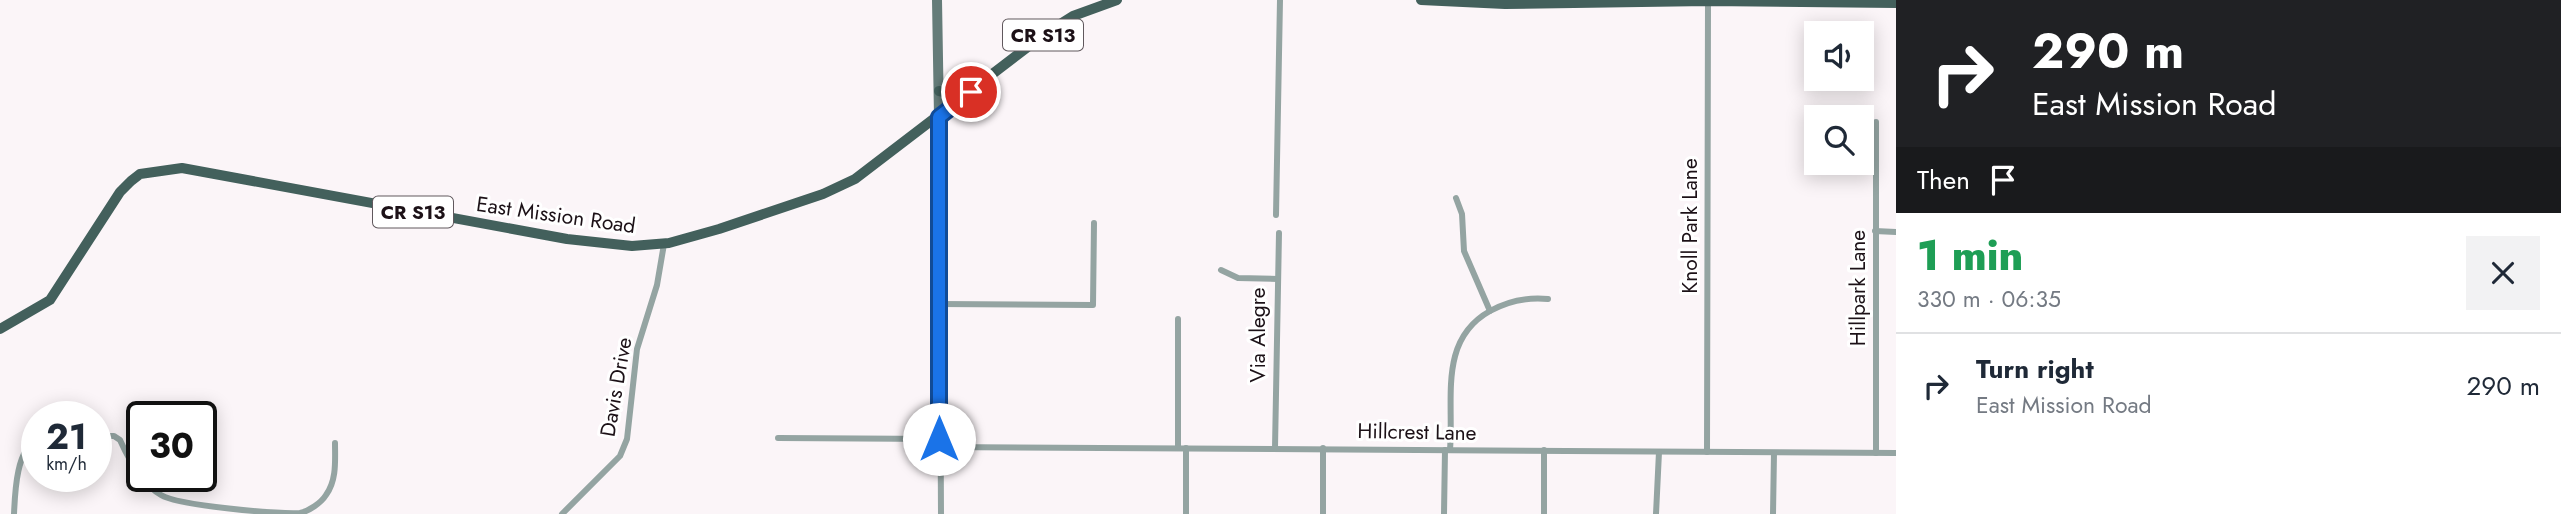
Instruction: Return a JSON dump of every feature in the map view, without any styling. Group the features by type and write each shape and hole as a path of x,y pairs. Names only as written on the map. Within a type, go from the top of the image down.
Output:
{"main road":[{"path":"937,0 939,117"},
{"name":"East Mission Road","path":"0,329 50,300 120,192 140,174 182,168 567,239 620,246 664,244 823,194 855,179 1046,33 1073,16 1117,0"},
{"path":"1421,0 1505,4 1708,1 1896,3"},
{"path":"939,91 954,94 971,92"}],"street":[{"path":"1276,215 1280,0"},
{"name":"Knoll Park Lane","path":"1707,452 1708,1"},
{"path":"939,117 938,447 941,514"},
{"name":"Hillpark Lane","path":"1876,122 1876,453"},
{"path":"1456,198 1462,214 1464,251 1490,311"},
{"path":"939,304 1093,305 1094,223"},
{"path":"1875,232 1896,232"},
{"path":"1278,279 1279,233"},
{"name":"Davis Drive","path":"562,514 620,456 627,439 637,349 657,285 664,244"},
{"name":"Via Alegre","path":"1221,270 1238,278 1278,279 1275,448"},
{"path":"1444,514 1453,358 1462,334 1502,304 1529,298 1548,299"},
{"path":"1178,319 1178,447"},
{"path":"112,436 120,440 146,485 162,496 184,504 277,513 302,512 326,497 335,471 335,443"},
{"path":"778,438 939,439"},
{"name":"Hillcrest Lane","path":"938,447 1896,453"},
{"path":"1186,448 1186,514"},
{"path":"1323,514 1324,448"},
{"path":"1544,450 1544,514"},
{"path":"1656,514 1659,452"},
{"path":"1773,514 1774,453"},
{"path":"14,514 21,464"}],"route":[{"path":"939,439 939,117 971,92"}]}
